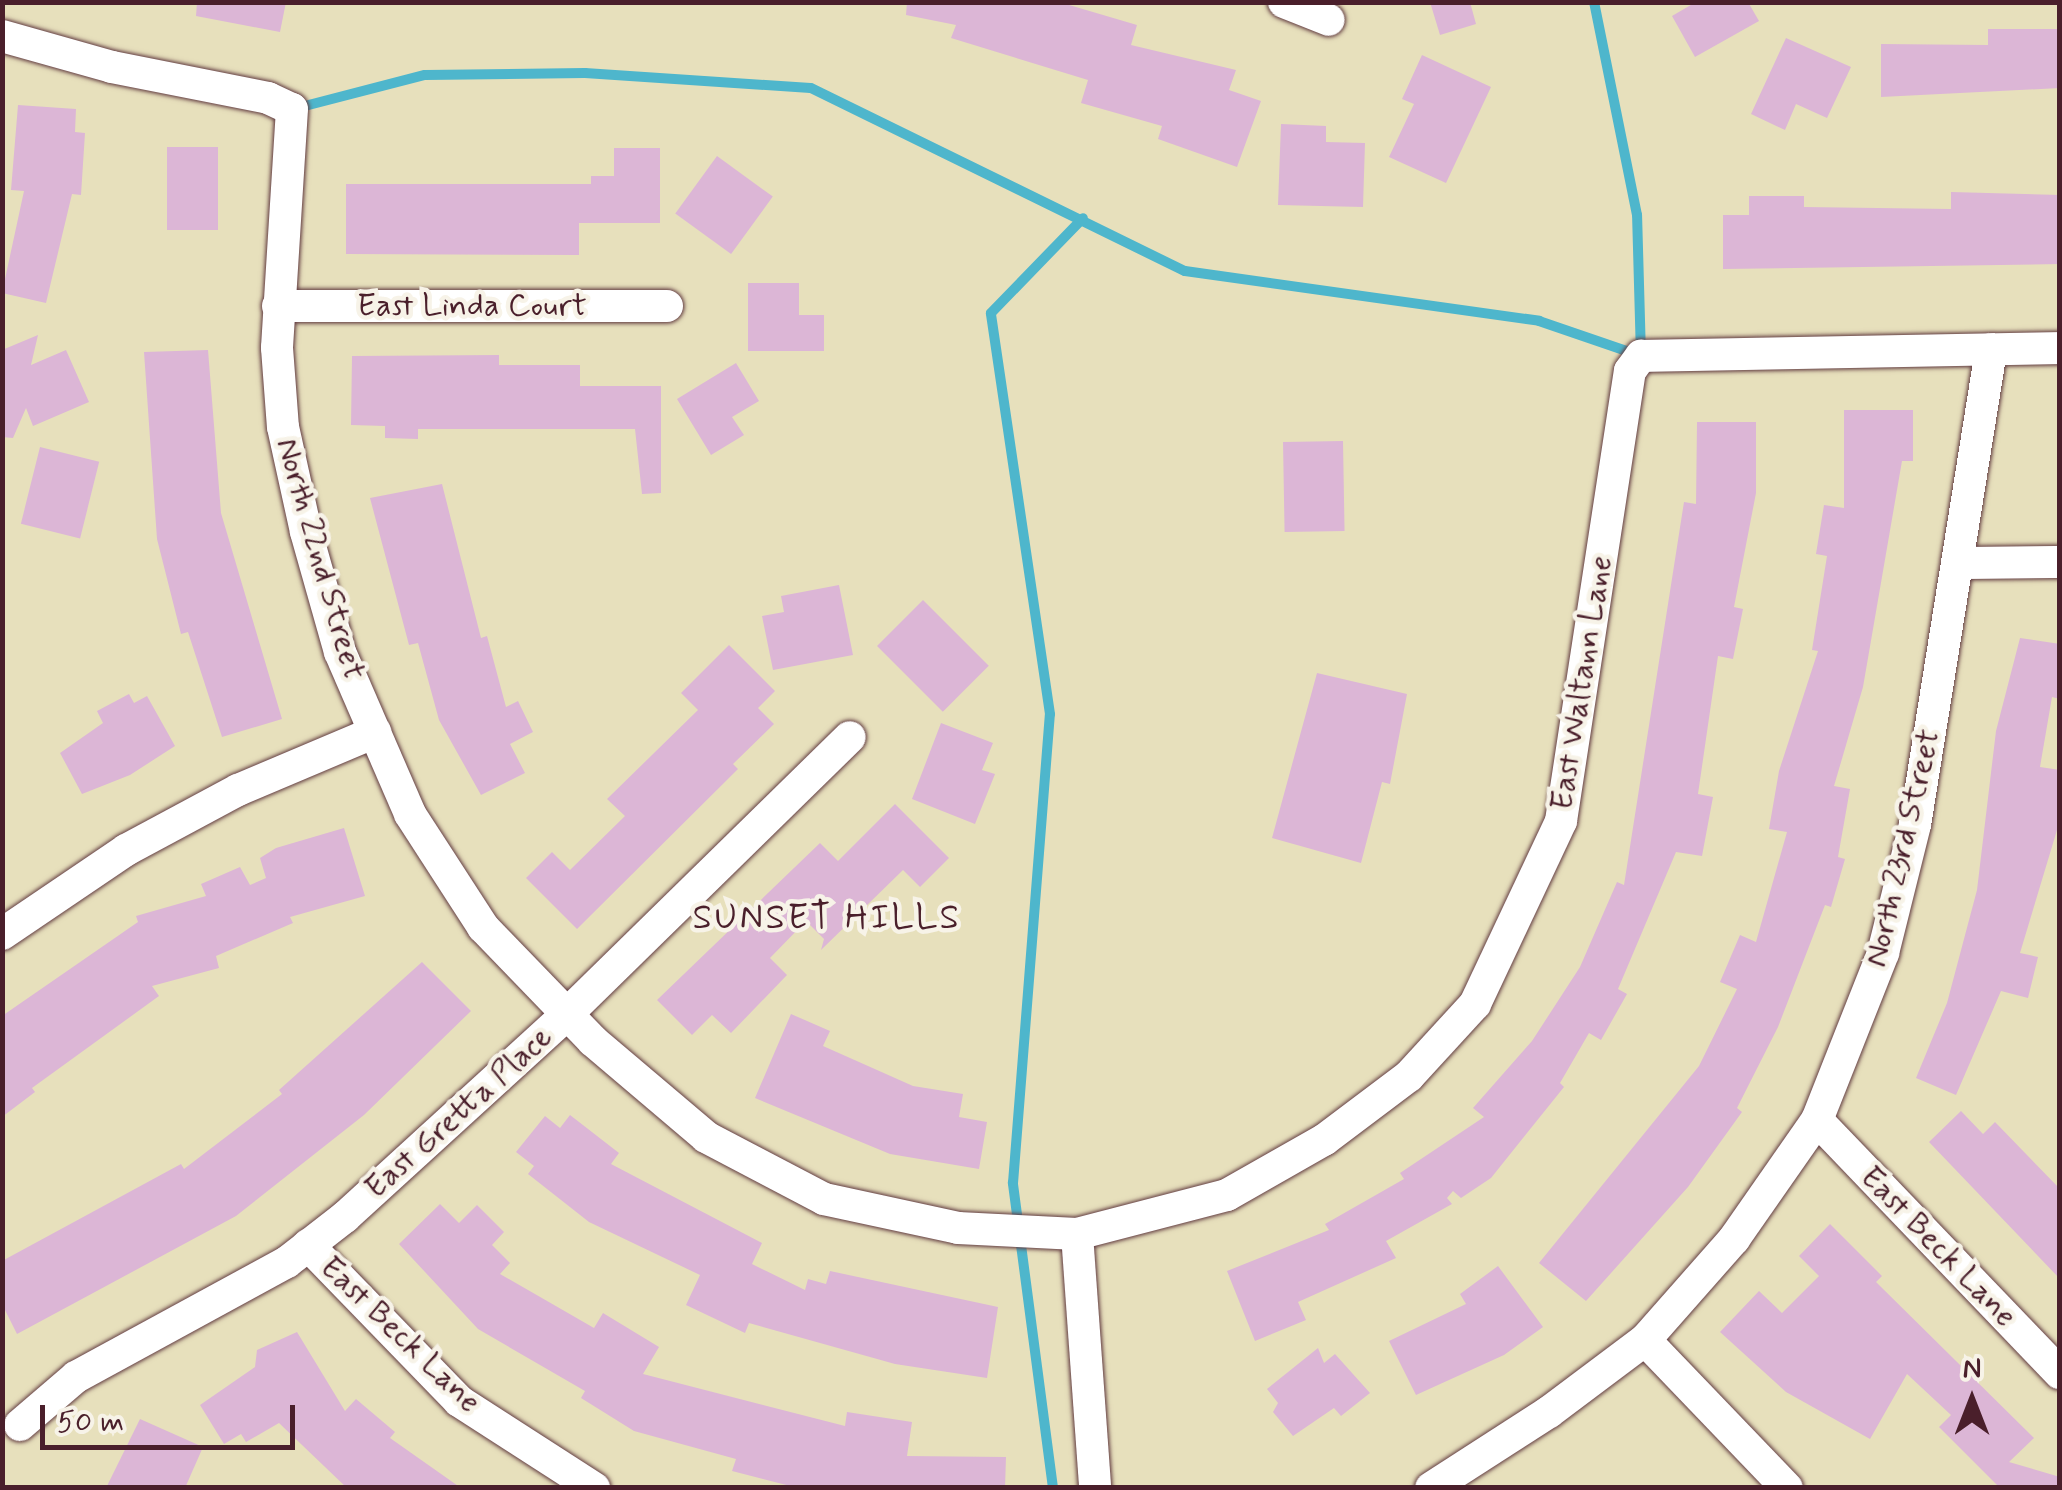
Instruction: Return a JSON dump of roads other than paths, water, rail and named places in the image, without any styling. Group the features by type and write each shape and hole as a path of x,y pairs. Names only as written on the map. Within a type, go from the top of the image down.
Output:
{"street":[{"path":"1284,2 1328,20"},
{"name":"North 22nd Street","path":"2,36 112,67 268,98 292,110 278,306 283,427 302,515 340,652 410,814 484,927 566,1015 706,1136 824,1199 958,1228 1077,1234"},
{"name":"East Linda Court","path":"278,306 667,306"},
{"name":"East Waltann Lane","path":"1077,1234 1227,1195 1324,1140 1409,1076 1475,1004 1561,822 1630,371 1641,356 2060,348"},
{"name":"North 23rd Street","path":"1431,1488 1549,1412 1644,1340 1734,1239 1817,1120 1883,953 1897,898 1960,563 1991,349"},
{"path":"1960,563 2060,562"},
{"path":"2,934 142,842 238,790 375,732"},
{"name":"East Gretta Place","path":"20,1425 76,1377 174,1329 308,1245 566,1015 850,738"},
{"name":"East Beck Lane","path":"1817,1120 2060,1373"},
{"path":"1077,1234 1094,1488"},
{"name":"East Beck Lane","path":"308,1245 460,1401 594,1488"},
{"path":"1644,1340 1787,1488"}],"waterway":[{"path":"297,108 425,75 585,73 811,88 1185,271 1539,321 1641,356 1637,215 1594,2"},
{"path":"1053,1488 1013,1183 1050,714 991,313 1083,218"}],"district":[{"name":"SUNSET HILLS","path":"827,918"}]}
